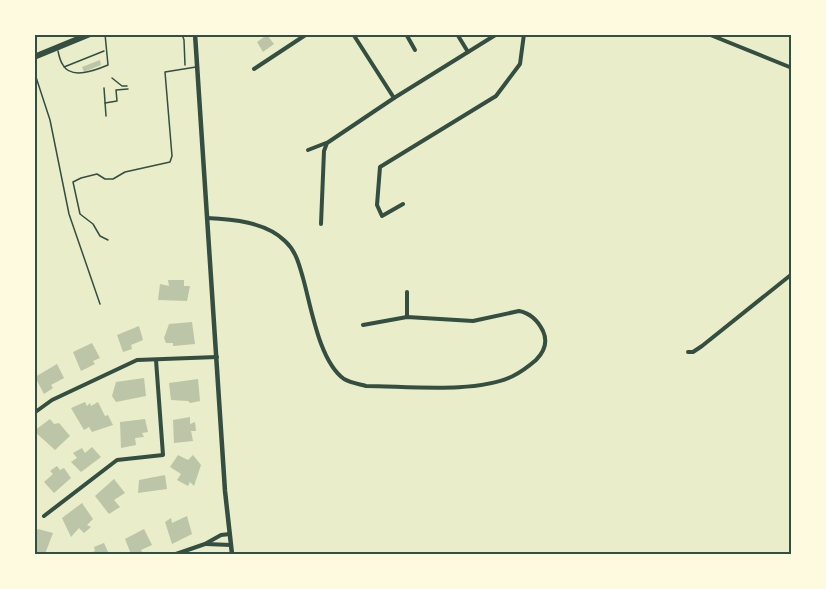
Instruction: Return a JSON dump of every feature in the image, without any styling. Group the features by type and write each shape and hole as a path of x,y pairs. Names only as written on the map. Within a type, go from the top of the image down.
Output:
{"main road":[{"path":"34,57 90,34"}],"street":[{"path":"195,34 232,555"},
{"path":"254,69 307,34"},
{"path":"353,34 394,98"},
{"path":"406,34 415,50"},
{"path":"457,34 468,52"},
{"path":"308,150 327,142 498,34"},
{"path":"403,204 382,216 378,205 380,167 496,96 520,64 524,34"},
{"path":"708,34 792,68"},
{"path":"321,225 324,151 327,142"},
{"path":"207,218 241,221 284,239 298,259 321,341 330,362 337,372 353,383 366,386 457,386 492,383 513,376 530,365 544,349 546,341 540,326 532,317 519,311 473,321 407,317 363,325"},
{"path":"688,352 693,352 702,346 792,274"},
{"path":"406,292 407,317"},
{"path":"34,413 52,400 137,360 217,357"},
{"path":"44,516 117,460 163,455 156,360"},
{"path":"176,555 206,544 212,539 230,534"},
{"path":"206,544 231,545"}],"lane":[{"path":"57,49 63,67 67,70 84,73 93,71 108,65 105,34"},
{"path":"63,67 106,51"},
{"path":"108,240 100,236 93,224 80,214 73,182 97,174 105,179 113,179 125,172 170,162 172,156 165,72 197,67"},
{"path":"34,71 50,120 69,214 100,304"}],"path":[{"path":"182,34 186,69"},
{"path":"105,103 117,100 116,90 127,87 112,78"},
{"path":"104,88 106,116"}],"building":[{"path":"267,35 274,44 263,52 257,42"},
{"path":"100,60 101,65 84,72 82,67"},
{"path":"168,280 184,280 184,286 190,286 187,301 158,300 160,284 169,286"},
{"path":"192,322 195,344 173,346 173,343 166,343 164,338 169,324"},
{"path":"139,326 143,340 131,345 132,349 123,352 117,335"},
{"path":"92,343 100,358 93,361 95,364 81,371 73,352"},
{"path":"57,364 64,378 51,385 53,388 44,394 35,377"},
{"path":"144,378 146,396 116,402 112,396 116,382"},
{"path":"198,379 200,401 190,403 171,400 169,383"},
{"path":"85,402 87,406 90,403 91,406 98,402 113,425 92,432 89,427 84,430 71,408"},
{"path":"190,417 190,424 195,422 196,431 191,431 193,441 174,443 173,420"},
{"path":"50,419 54,424 59,423 70,436 55,450 34,431"},
{"path":"145,419 148,432 142,433 144,437 135,438 136,445 121,448 120,422"},
{"path":"92,447 101,457 81,472 71,462 77,458 73,453 82,448 85,453"},
{"path":"178,455 188,460 193,455 201,465 194,486 190,482 188,486 177,480 181,474 170,467"},
{"path":"57,466 60,470 64,468 71,478 54,493 44,482 53,474 50,471"},
{"path":"165,475 167,489 138,493 139,480"},
{"path":"114,479 125,493 114,500 120,507 109,514 95,496"},
{"path":"82,503 93,519 87,525 91,527 84,533 79,528 71,537 62,518"},
{"path":"187,516 192,534 172,544 165,522 171,518 172,523"},
{"path":"38,529 53,533 45,554 34,553 34,534"},
{"path":"144,529 152,545 141,550 143,554 131,554 125,539"},
{"path":"104,543 109,554 87,554 95,551 94,547"}]}
